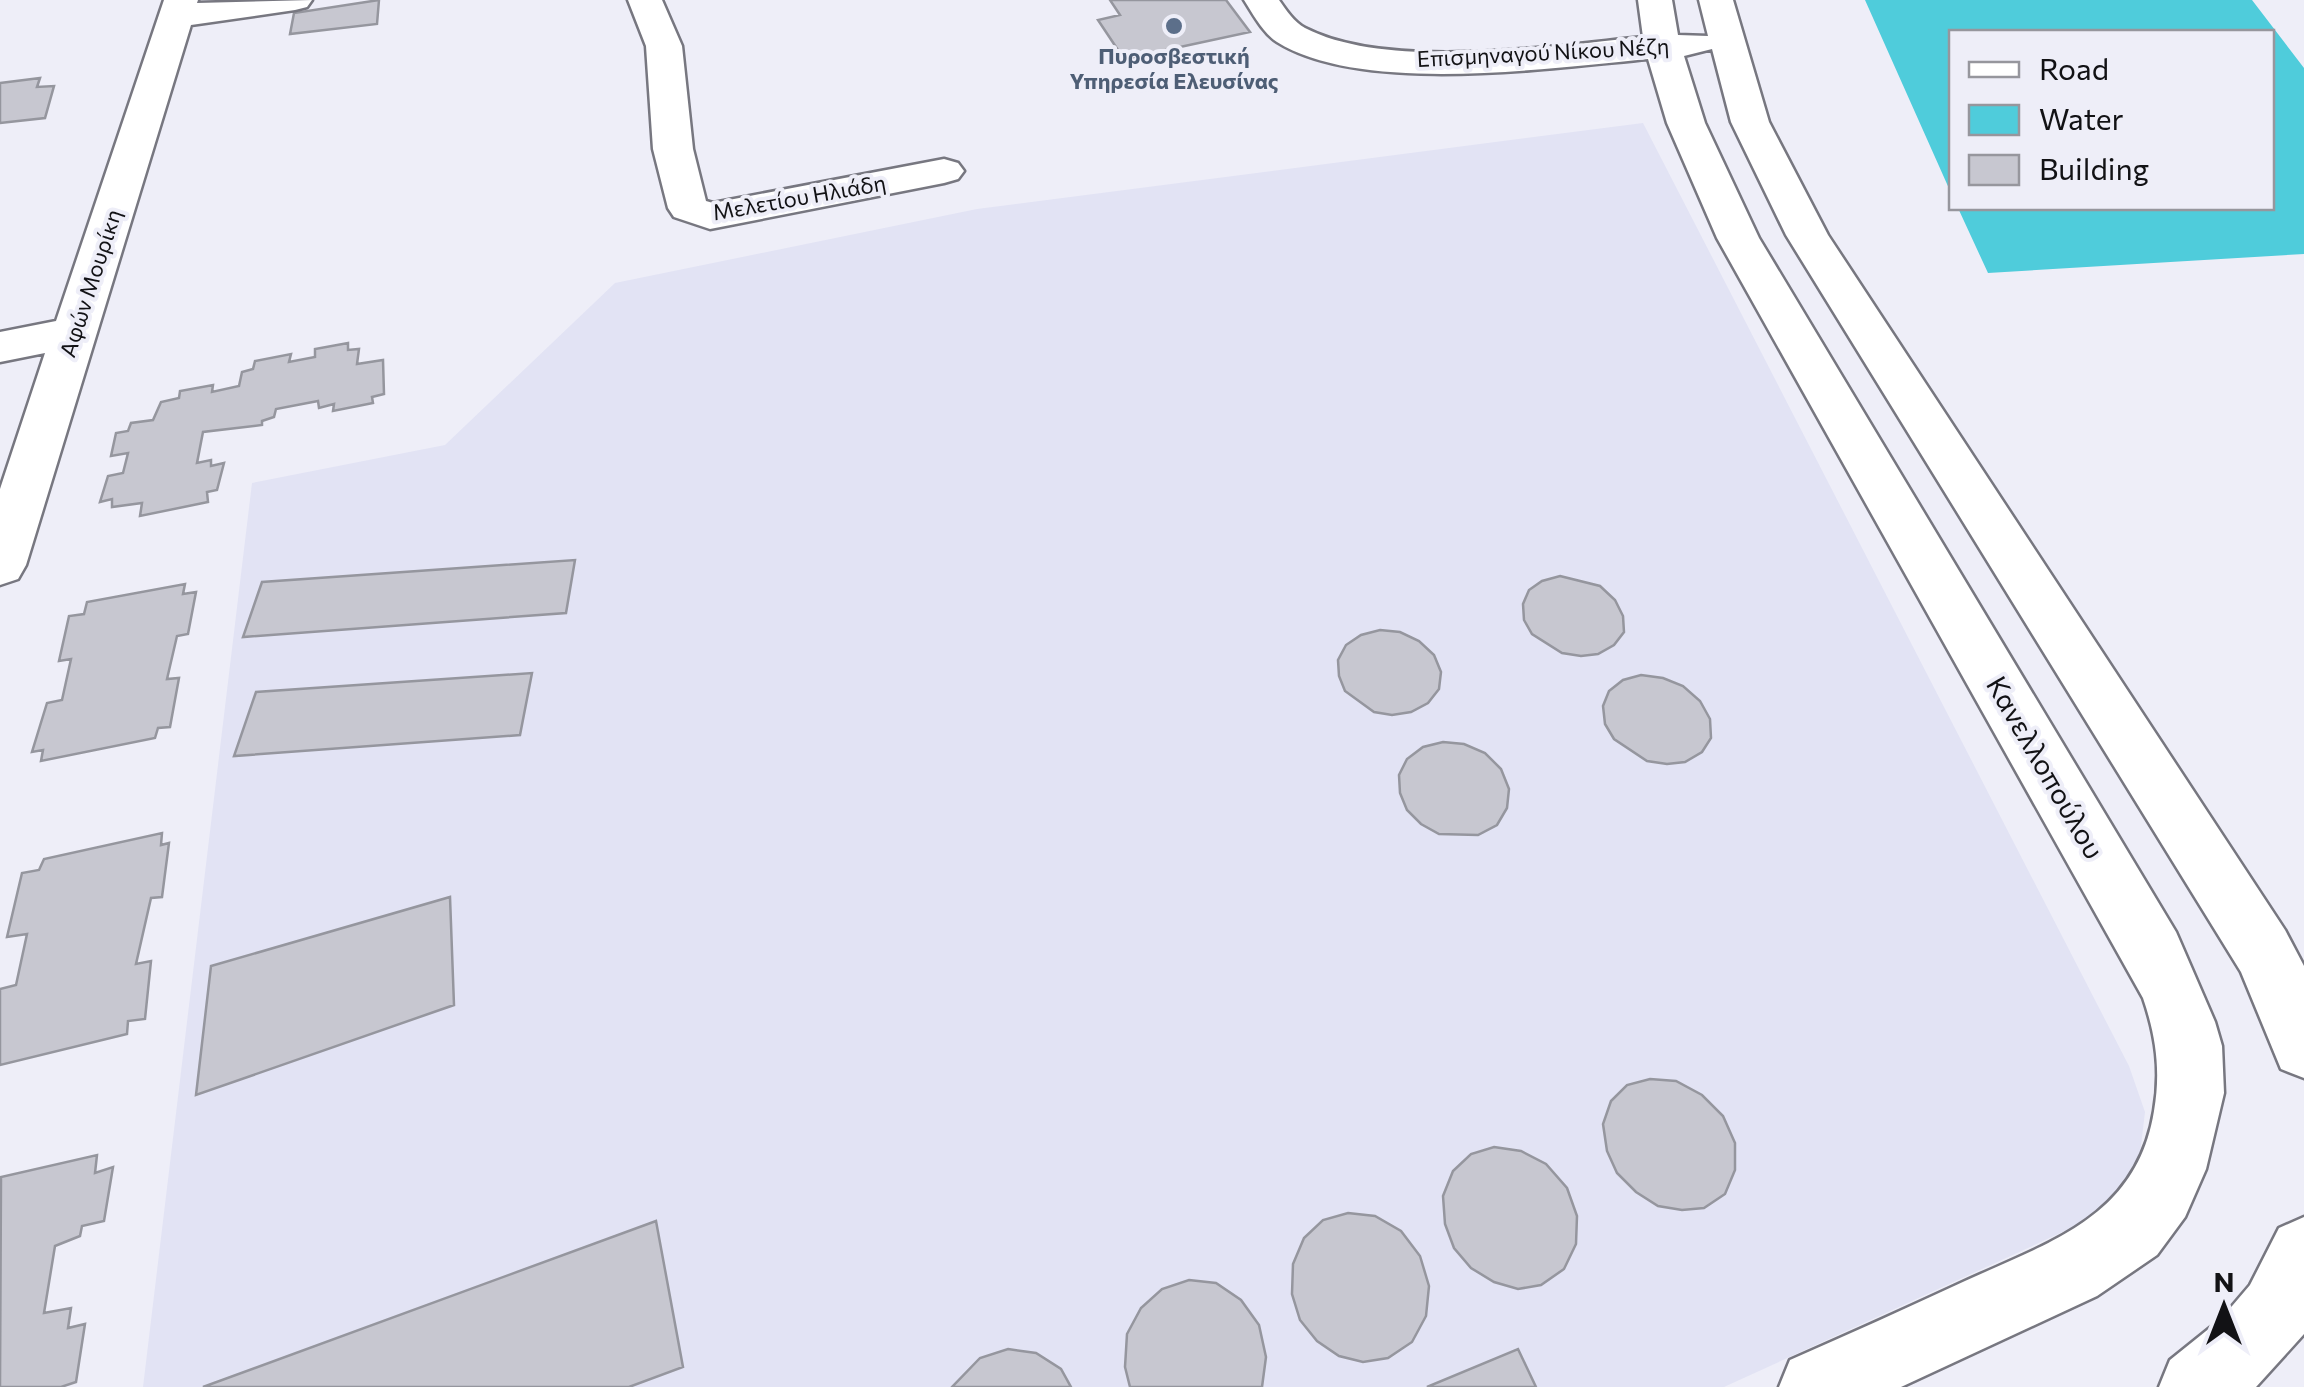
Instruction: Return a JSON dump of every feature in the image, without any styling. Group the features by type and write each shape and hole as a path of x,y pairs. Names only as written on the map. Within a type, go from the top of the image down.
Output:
{"street":[{"path":"178,9 295,0"},
{"name":"Μελετίου Ηλιάδη","path":"645,0 664,46 677,164 688,208 696,213 710,216 944,171"},
{"name":"Επισμηναγού Νίκου Νέζη","path":"1261,0 1288,34 1324,50 1430,62 1488,60 1658,23 1721,21"},
{"name":"Αφών Μουρίκη","path":"0,565 178,9"},
{"path":"1721,21 1750,122 1807,235 2263,951 2290,1004 2304,1046"},
{"name":"Κανελλοπούλου","path":"1658,23 1682,122 1738,238 2154,953 2174,996 2189,1047 2190,1090 2173,1169 2153,1207 2130,1232 2083,1264 1817,1387"},
{"path":"0,347 74,333"},
{"path":"2197,1387 2236,1358 2270,1321 2304,1252"}],"shaded area":[{"path":"1643,123 2129,1066 2145,1112 2140,1154 2126,1195 2089,1220 1724,1387 143,1387 252,483 445,445 615,283 977,209"}],"water":[{"path":"1865,0 2252,0 2304,68 2304,254 1988,273 1959,210 2274,210 2274,30 1949,30 1949,189"}],"building":[{"path":"379,0 377,24 290,34 294,13"},
{"name":"Πυροσβεστική Υπηρεσία Ελευσίνας","path":"1110,0 1226,0 1250,32 1124,59 1098,20 1120,15"},
{"path":"40,78 37,87 54,86 45,118 0,123 0,83"},
{"path":"348,343 348,350 359,349 357,364 383,360 384,394 372,397 373,403 333,411 334,404 319,408 318,401 276,409 274,417 262,421 262,425 203,432 197,463 224,463 217,490 207,492 208,502 140,516 142,503 112,507 112,499 100,502 108,476 123,473 128,453 111,456 116,433 128,431 131,423 153,420 161,402 179,398 180,391 213,385 212,392 239,386 242,372 253,369 255,361 291,354 289,362 315,357 315,349"},
{"path":"575,560 566,613 243,637 262,582"},
{"path":"1560,576 1600,586 1615,600 1623,616 1624,632 1614,645 1598,654 1581,656 1562,653 1532,634 1524,620 1523,604 1529,590"},
{"path":"185,584 183,594 196,592 188,634 177,636 167,679 179,678 170,727 158,728 155,738 41,761 43,750 32,752 47,703 62,700 71,659 59,661 69,616 84,614 87,602"},
{"path":"1380,630 1400,632 1419,641 1434,655 1441,672 1439,689 1428,703 1411,712 1374,712 1345,691 1339,676 1338,660 1346,645 1361,635"},
{"path":"532,673 520,735 234,756 256,692"},
{"path":"1641,675 1683,686 1700,701 1710,719 1711,738 1702,752 1685,762 1667,764 1647,761 1614,739 1605,724 1603,706 1609,691 1623,680"},
{"path":"1443,742 1464,744 1485,753 1501,769 1509,789 1507,808 1497,825 1478,835 1439,834 1407,810 1400,793 1399,775 1407,759 1423,747"},
{"path":"162,833 161,845 169,843 162,897 151,898 136,964 151,961 145,1019 128,1021 127,1034 0,1065 0,989 16,985 27,934 7,937 22,873 39,870 44,859"},
{"path":"450,897 454,1005 196,1095 211,966"},
{"path":"1650,1079 1676,1081 1702,1095 1723,1116 1735,1143 1735,1170 1725,1194 1704,1208 1658,1206 1617,1173 1607,1151 1603,1124 1611,1101 1627,1085"},
{"path":"1494,1147 1521,1151 1546,1164 1567,1188 1577,1216 1576,1244 1564,1269 1541,1285 1518,1289 1494,1282 1471,1268 1454,1248 1445,1224 1443,1196 1453,1171 1471,1154"},
{"path":"97,1155 95,1173 113,1167 104,1221 82,1226 80,1236 55,1246 44,1313 71,1308 68,1328 85,1324 76,1382 61,1387 0,1387 1,1177"},
{"path":"1348,1213 1375,1216 1401,1231 1420,1256 1429,1286 1426,1316 1412,1342 1388,1358 1363,1362 1339,1356 1317,1341 1300,1320 1292,1294 1293,1264 1304,1238 1323,1220"},
{"path":"656,1221 683,1367 629,1387 203,1387"},
{"path":"1189,1280 1216,1283 1241,1300 1259,1325 1266,1357 1262,1387 1130,1387 1125,1367 1127,1334 1141,1308 1162,1289"},
{"path":"1008,1349 1036,1353 1061,1369 1071,1387 952,1387 980,1358"},
{"path":"1518,1349 1536,1387 1427,1387"}],"place":[{"name":"Πυροσβεστική Υπηρεσία Ελευσίνας","path":"1174,26"}]}
